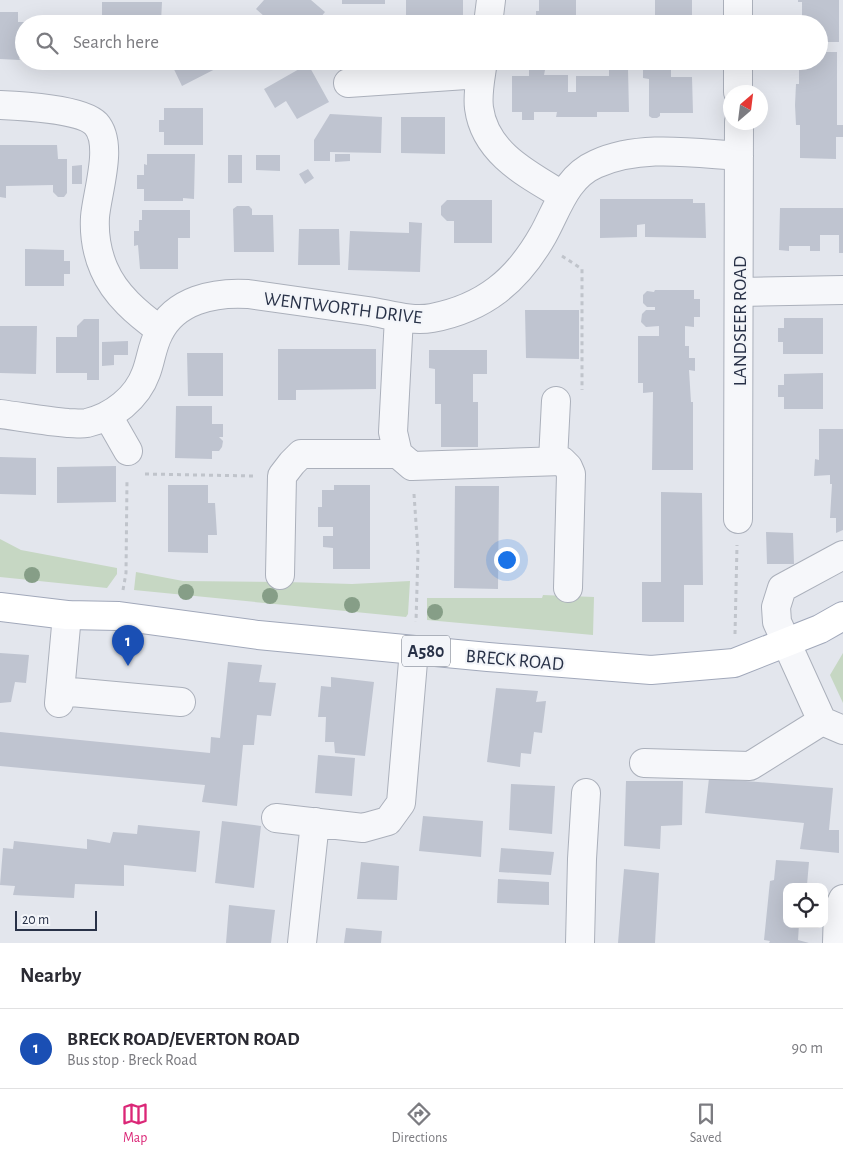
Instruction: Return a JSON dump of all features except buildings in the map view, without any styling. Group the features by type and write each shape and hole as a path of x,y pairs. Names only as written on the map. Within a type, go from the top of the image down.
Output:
{"main road":[{"name":"BRECK ROAD","path":"0,607 67,615 119,616 258,635 651,670 734,663 820,629 843,616"}],"street":[{"path":"489,15 491,0"},
{"path":"738,0 738,15"},
{"path":"348,83 457,70"},
{"path":"482,70 479,106 482,122 490,140 506,158 526,174 562,195"},
{"path":"738,70 738,85"},
{"path":"0,105 57,111 80,116 95,123 102,133 105,147 95,216 98,252 104,271 116,290 136,312 160,330"},
{"name":"LANDSEER ROAD","path":"738,519 739,130"},
{"name":"WENTWORTH DRIVE","path":"0,414 56,422 85,423 108,416 124,405 136,391 146,374 154,343 160,330 173,315 188,304 207,296 227,293 248,294 399,317 429,319 469,307 488,298 505,285 539,241 562,195 576,178 595,164 614,157 660,151 739,156"},
{"path":"740,292 843,290"},
{"path":"399,317 393,432 405,460"},
{"path":"552,460 556,401"},
{"path":"108,416 127,462"},
{"path":"280,575 282,476 301,454 405,460 552,460 562,461 568,467 571,474 568,588"},
{"path":"644,763 750,766 832,726 786,643 777,622 776,607 782,588 843,555"},
{"path":"67,615 59,698 181,702"},
{"path":"276,818 363,828 388,821 401,803 414,650"},
{"path":"580,943 586,793"},
{"path":"302,943 315,822"},
{"path":"837,943 838,910 843,898"}],"path":[{"path":"539,241 582,269 582,401 556,401"},
{"path":"405,460 418,552 414,650"},
{"path":"119,616 126,573 127,462 282,476"},
{"path":"734,663 738,519"}],"green space":[{"path":"0,539 21,550 117,568 117,574 107,588 0,577"},
{"path":"136,572 183,581 352,584 410,581 408,614 406,617 134,590"},
{"path":"543,595 594,597 593,635 427,620 427,598 542,598"},
{"path":"843,653 843,703 830,675"}],"place":[{"name":"BRECK ROAD/EVERTON ROAD","path":"128,666"}]}
